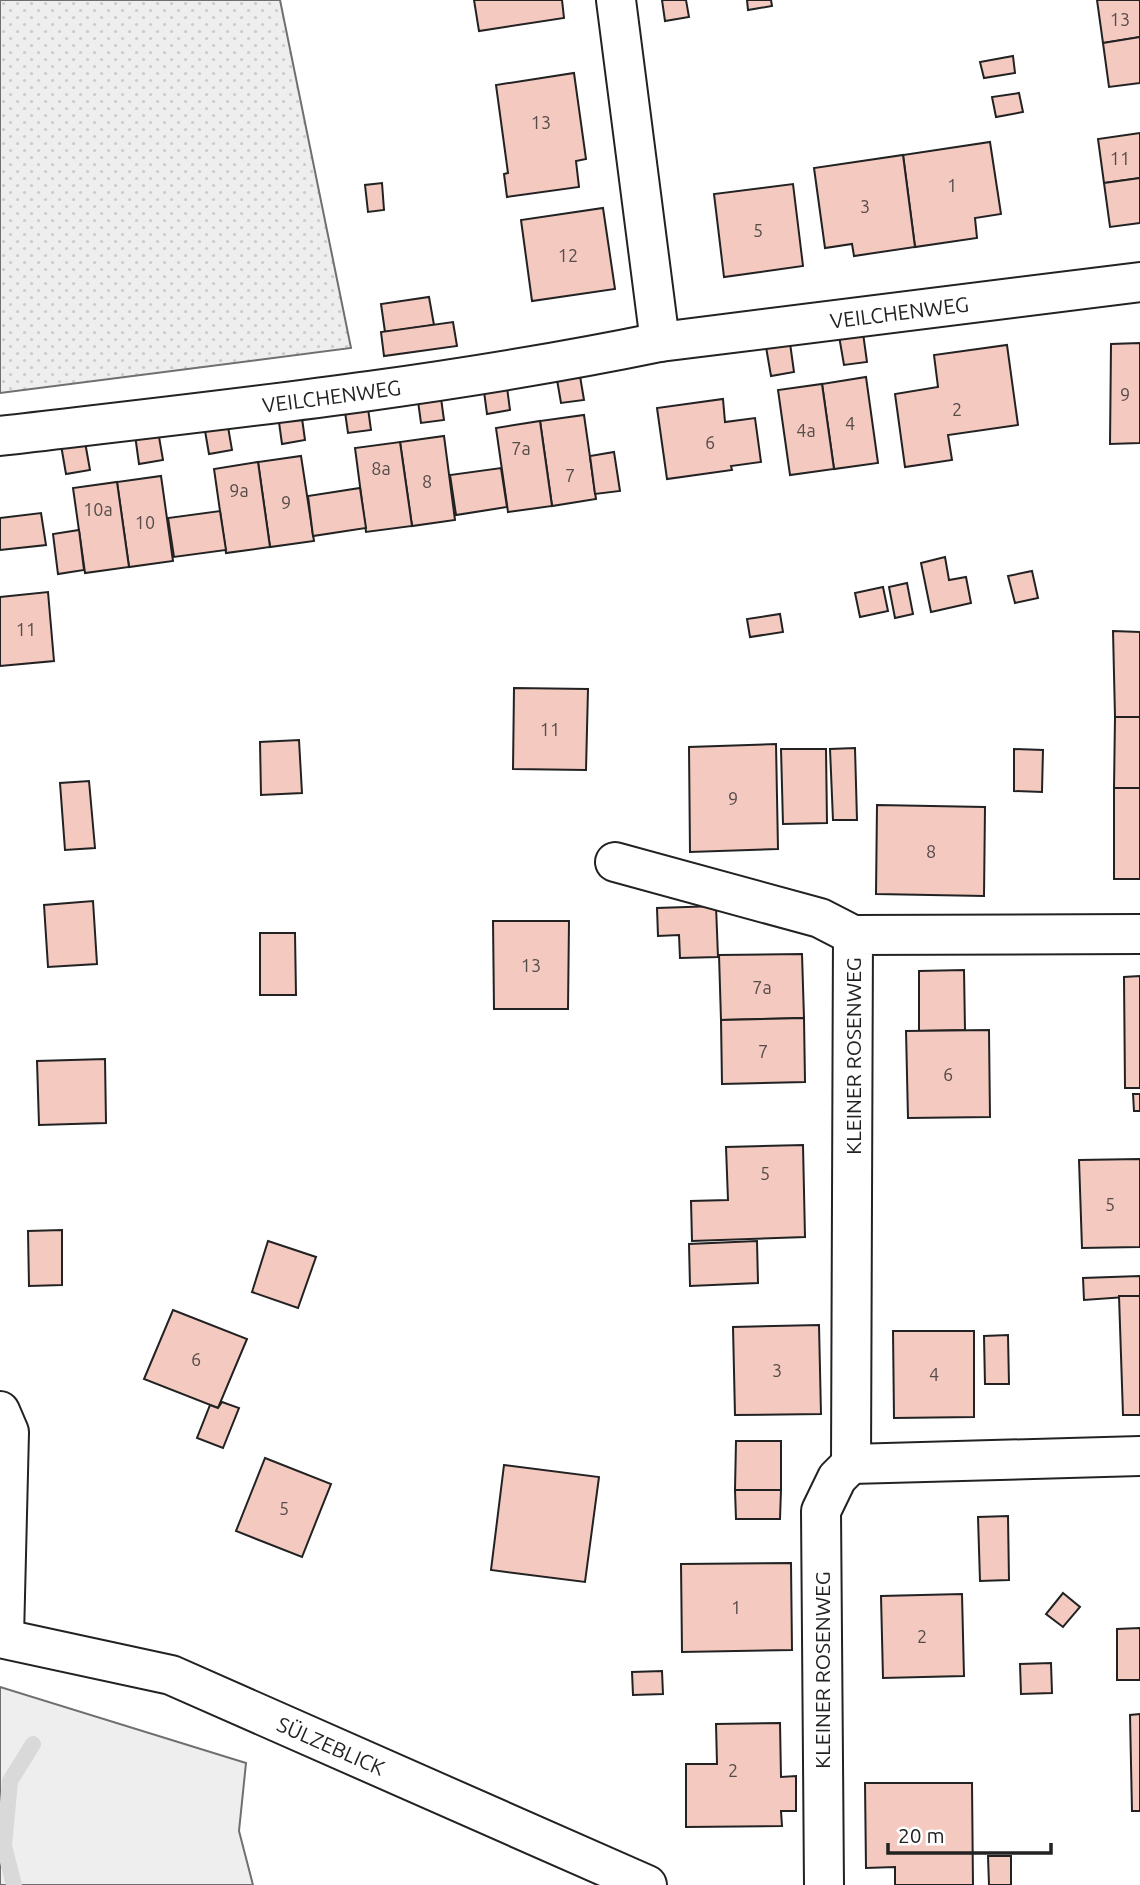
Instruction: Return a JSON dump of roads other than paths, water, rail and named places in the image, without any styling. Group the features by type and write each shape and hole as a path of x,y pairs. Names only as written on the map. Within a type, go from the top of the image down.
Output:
{"street":[{"path":"616,0 660,342"},
{"name":"VEILCHENWEG","path":"0,436 318,399 583,358 660,342 1140,282"},
{"path":"615,862 820,918 853,934"},
{"name":"KLEINER ROSENWEG","path":"824,1885 821,1511 836,1478 852,1464 853,934 1140,934"},
{"name":"SÜLZEBLICK","path":"0,1411 9,1432 2,1637 171,1675 647,1885"},
{"path":"852,1464 1140,1456"}],"waterway":[{"path":"14,1885 4,1846 10,1781 33,1744"}]}
